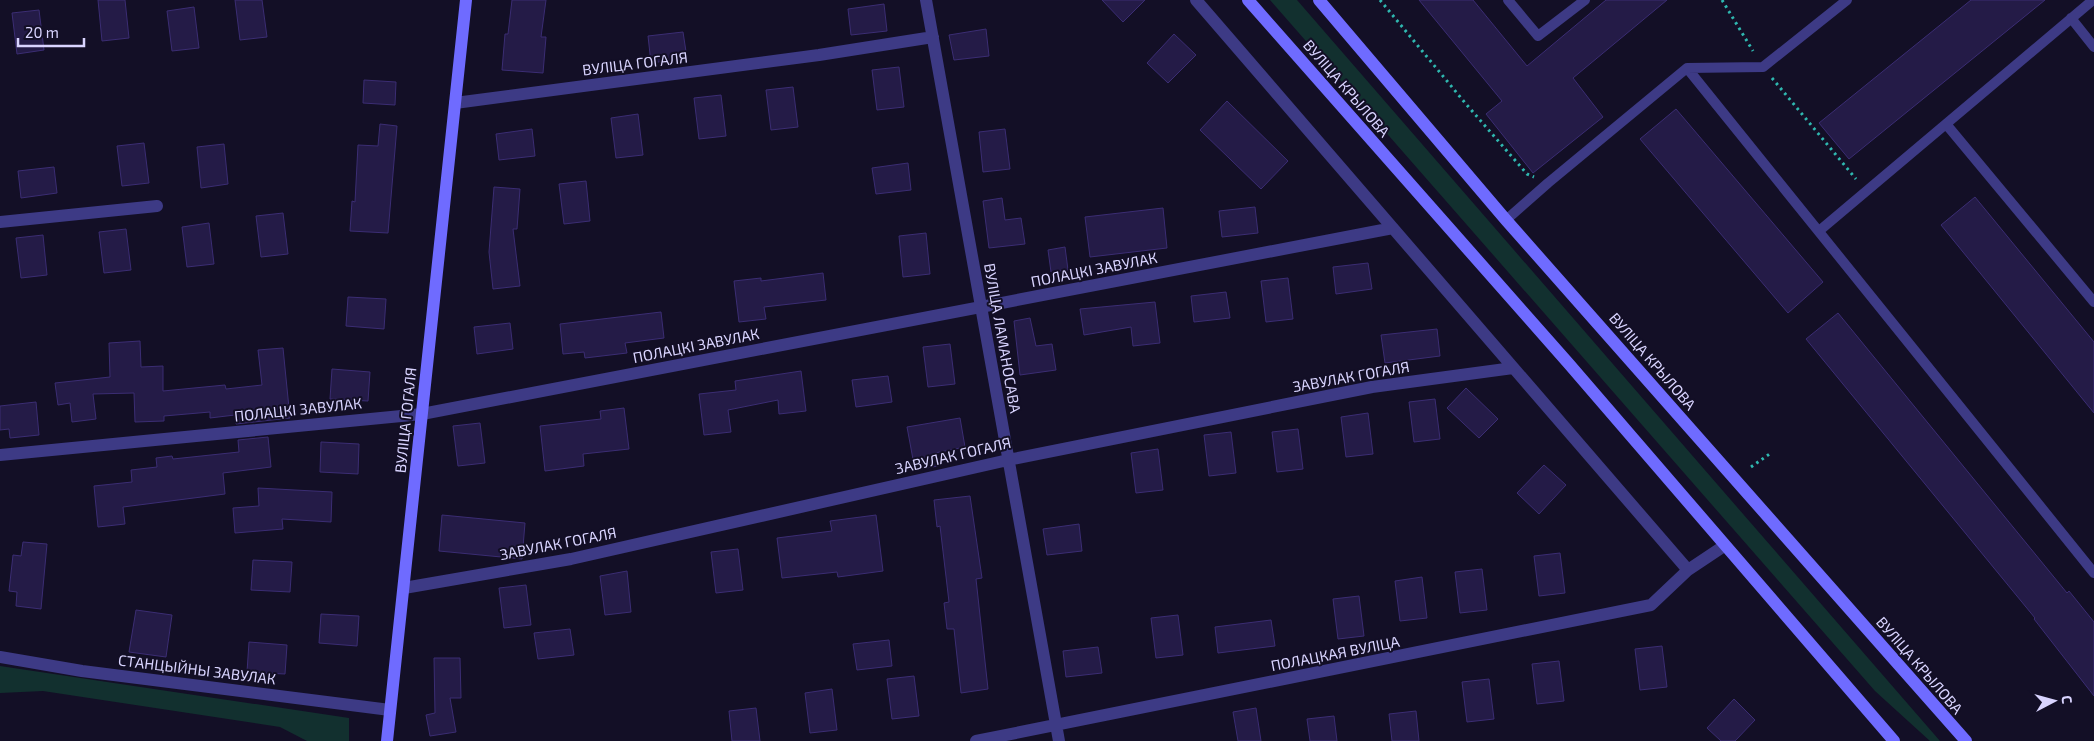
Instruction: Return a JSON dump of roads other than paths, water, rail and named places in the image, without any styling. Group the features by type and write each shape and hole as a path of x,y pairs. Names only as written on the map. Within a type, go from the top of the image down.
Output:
{"main road":[{"name":"ВУЛІЦА ГОГАЛЯ","path":"387,741 466,0"},
{"name":"ВУЛІЦА КРЫЛОВА","path":"1248,0 1568,364 1894,741"},
{"name":"ВУЛІЦА КРЫЛОВА","path":"1319,0 1506,220 1966,741"}],"street":[{"name":"ВУЛІЦА ЛАМАНОСАВА","path":"926,0 1059,741"},
{"path":"1196,0 1688,570"},
{"name":"ВУЛІЦА ГОГАЛЯ","path":"455,103 819,55 933,37"},
{"path":"0,222 157,206"},
{"name":"ПОЛАЦКІ ЗАВУЛАК","path":"0,455 422,414 1392,228"},
{"name":"ЗАВУЛАК ГОГАЛЯ","path":"404,588 571,558 1008,460 1372,387 1513,368"},
{"name":"ПОЛАЦКАЯ ВУЛІЦА","path":"976,741 1651,605 1688,570 1724,546"},
{"name":"СТАНЦЫЙНЫ ЗАВУЛАК","path":"0,657 82,671 390,710"}],"lane":[{"path":"1508,0 1538,36 1585,0"},
{"path":"1506,220 1687,68 1763,67 1847,0"},
{"path":"1819,231 2093,0"},
{"path":"2071,18 2094,47"},
{"path":"1687,68 2094,573"},
{"path":"1946,124 2094,302"}]}
